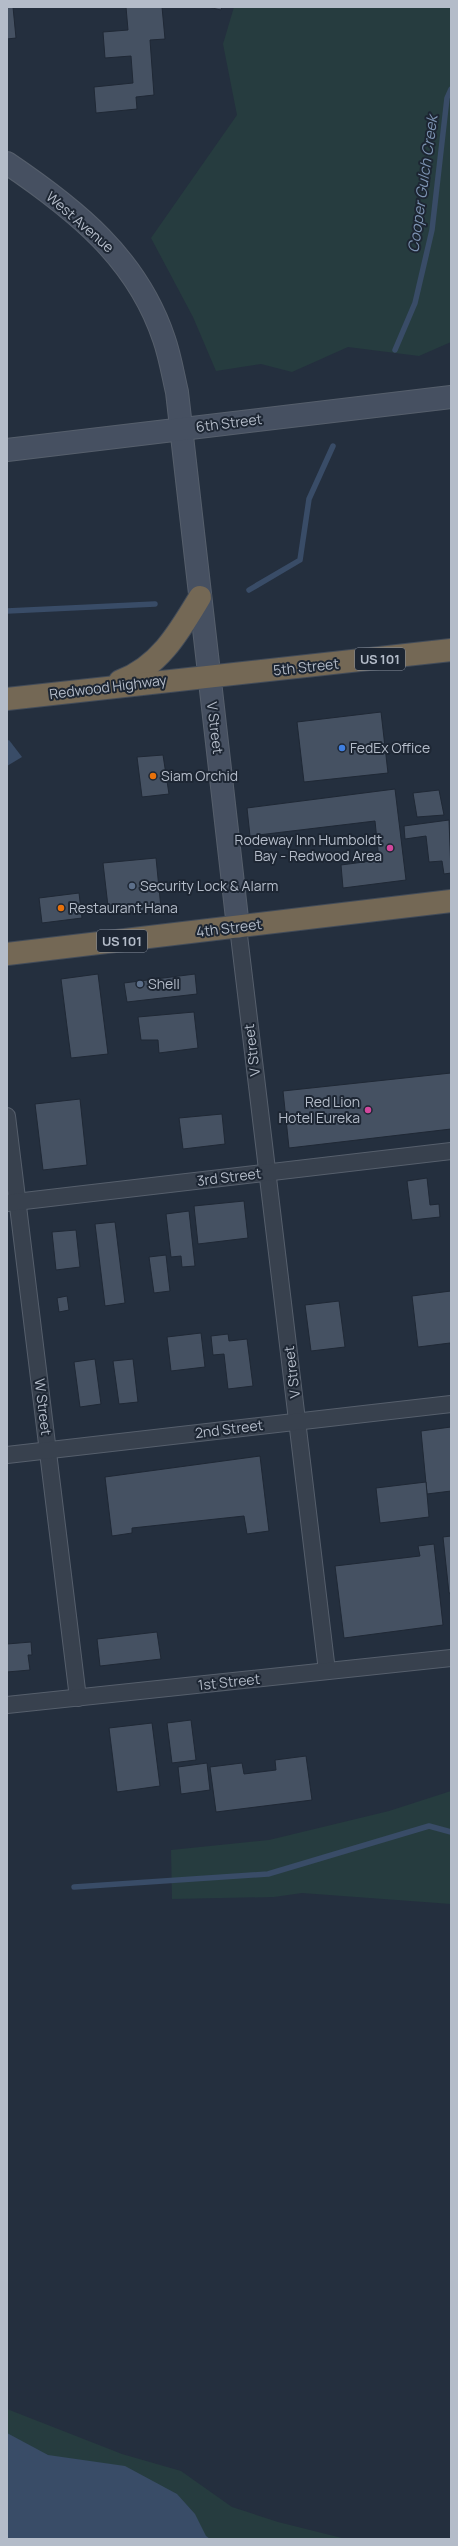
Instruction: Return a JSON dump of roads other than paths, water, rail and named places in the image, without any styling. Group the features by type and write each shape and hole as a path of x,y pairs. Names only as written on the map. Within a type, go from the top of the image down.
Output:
{"highway":[{"path":"98,688 130,677 158,657 180,629 200,597"},
{"name":"5th Street","path":"208,676 451,650"},
{"name":"Redwood Highway","path":"7,699 208,676"},
{"name":"4th Street","path":"7,954 451,901"}],"main road":[{"name":"West Avenue","path":"7,163 71,210 102,237 131,272 164,339 177,392 180,428"},
{"name":"6th Street","path":"7,450 180,428 451,397"},
{"name":"V Street","path":"180,428 238,927"}],"street":[{"name":"V Street","path":"238,927 266,1173 298,1421 327,1671"},
{"name":"W Street","path":"7,1116 13,1203 49,1450 78,1698"},
{"name":"3rd Street","path":"13,1203 451,1151"},
{"name":"2nd Street","path":"7,1455 451,1404"},
{"name":"1st Street","path":"7,1705 451,1658"}],"water":[{"path":"9,740 22,757 7,766 7,741"},
{"path":"7,2433 48,2455 125,2466 177,2494 195,2514 206,2536 210,2539 7,2539"}],"waterway":[{"name":"Cooper Gulch Creek","path":"395,350 415,303 432,230 447,98 451,89"},
{"name":"Cooper Gulch Creek","path":"249,590 300,560 309,499 333,446"},
{"name":"Cooper Gulch Creek","path":"7,611 155,604"},
{"path":"74,1887 268,1874 429,1826 451,1832"}],"place":[{"name":"FedEx Office","path":"342,748"},
{"name":"Siam Orchid","path":"153,776"},
{"name":"Rodeway Inn Humboldt Bay - Redwood Area","path":"390,848"},
{"name":"Security Lock & Alarm","path":"132,886"},
{"name":"Restaurant Hana","path":"61,908"},
{"name":"Shell","path":"140,984"},
{"name":"Red Lion Hotel Eureka","path":"368,1110"}]}
